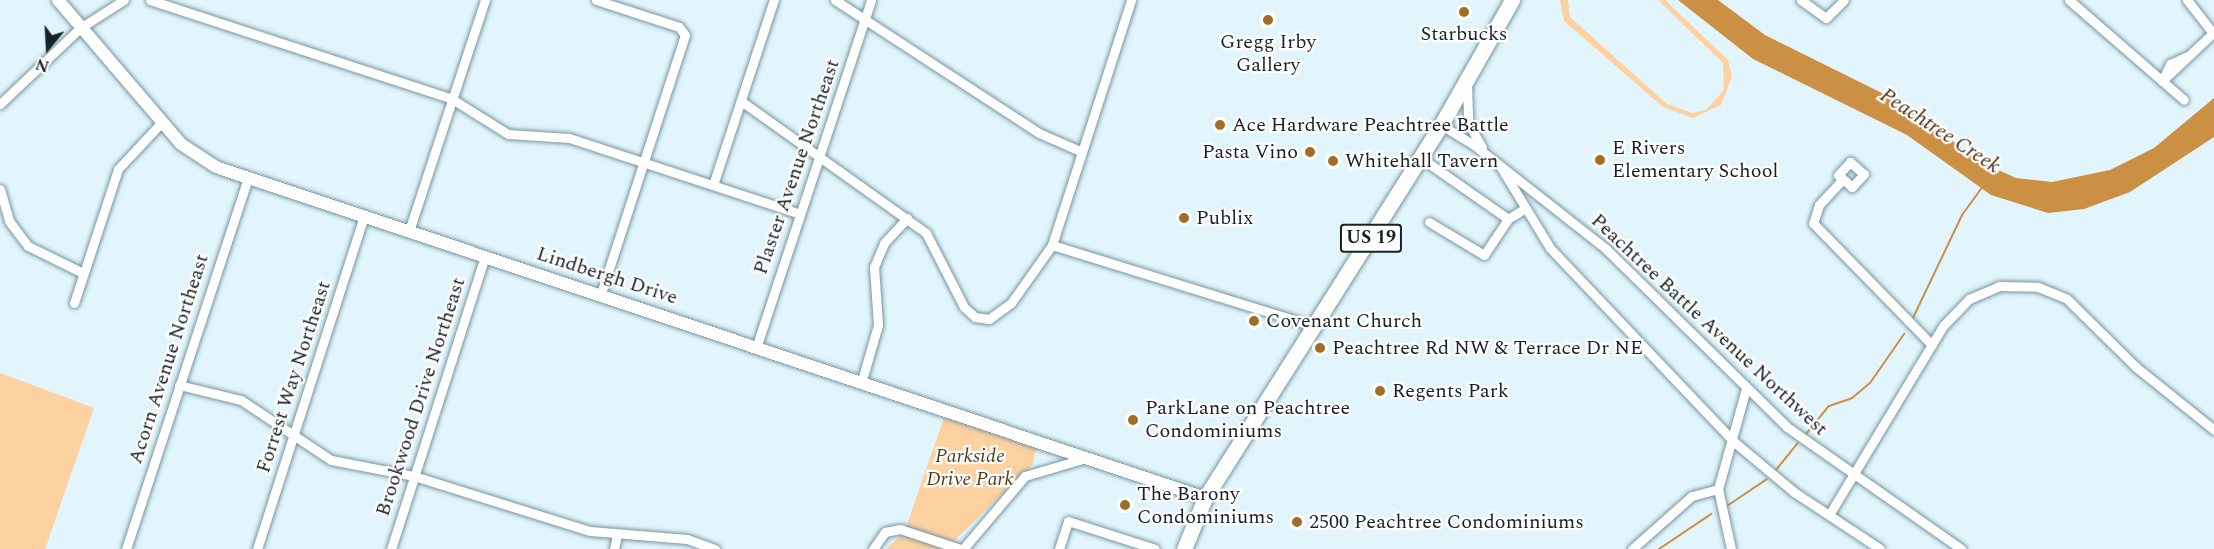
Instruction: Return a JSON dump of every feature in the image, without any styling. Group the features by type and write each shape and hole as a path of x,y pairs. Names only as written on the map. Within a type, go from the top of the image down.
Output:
{"highway":[{"name":"US 19","path":"1184,549 1205,498 1317,327 1442,125 1512,0"}],"main road":[{"name":"Lindbergh Drive","path":"58,0 162,122 196,156 247,180 757,345 1205,498"}],"street":[{"path":"0,104 80,28 124,0"},
{"path":"150,0 452,99 508,134 569,138 800,214"},
{"path":"409,231 485,0"},
{"path":"596,0 619,4 683,30 684,39 601,294"},
{"path":"713,185 774,0"},
{"path":"835,0 1039,133 1082,152"},
{"name":"Plaster Avenue Northeast","path":"757,345 871,0"},
{"path":"741,101 820,155 934,240 964,307 981,319 996,316 1011,303 1052,245 1131,0"},
{"path":"1801,0 1826,18 1844,0"},
{"path":"2069,0 2184,100"},
{"path":"2162,81 2169,64 2187,56 2214,33 2187,0"},
{"name":"Peachtree Battle Avenue Northwest","path":"1468,78 1468,123 1487,154"},
{"path":"74,303 118,169 162,122"},
{"name":"Peachtree Battle Avenue Northwest","path":"1442,125 1487,154 1619,260 1746,389 1853,476 1961,549"},
{"path":"1421,158 1508,219"},
{"name":"Peachtree Battle Avenue Northwest","path":"1497,162 1550,248 1733,441 1829,515 1880,549"},
{"path":"1843,179 1819,205 1813,223 1932,345"},
{"name":"Acorn Avenue Northeast","path":"126,549 247,180"},
{"path":"0,189 9,221 28,246 83,273"},
{"path":"1430,222 1484,255 1508,219 1524,209"},
{"name":"Forrest Way Northeast","path":"257,549 364,216"},
{"path":"862,380 878,325 874,267 884,243 907,218"},
{"path":"1052,245 1317,327"},
{"name":"Brookwood Drive Northeast","path":"390,549 485,256"},
{"path":"1829,515 1932,345 1956,312 1984,291 2014,284 2053,291 2214,430"},
{"path":"179,386 241,400 332,460 414,476 564,525 617,535 687,539 715,549"},
{"path":"1731,549 1718,489 1746,389"},
{"path":"873,549 885,531 900,529 962,549 1025,477 1089,457"},
{"path":"1632,549 1692,496 1718,489"},
{"path":"1059,549 1068,521 1155,549"},
{"path":"614,549 617,535"}],"green space":[{"path":"1560,0 1568,0 1570,17 1667,104 1692,113 1706,110 1724,90 1723,63 1658,0 1665,0 1728,60 1732,76 1721,105 1693,118 1663,107 1564,21"},
{"path":"0,373 94,408 45,549 0,549"},
{"name":"Parkside Drive Park","path":"945,415 1037,444 1033,464 946,549 886,549 904,533"}],"shaded area":[{"path":"1678,0 1718,0 1765,35 1896,100 1983,163 2016,178 2052,182 2110,170 2154,148 2214,98 2214,137 2130,192 2084,209 2048,213 1991,195 1907,135 1753,59"}],"waterway":[{"path":"1912,320 1962,215 1982,187"},
{"path":"1806,434 1829,406 1852,398 1870,383 1904,334"},
{"path":"1775,471 1798,443"},
{"path":"1727,506 1767,479"},
{"path":"1659,549 1711,514"}],"place":[{"name":"Starbucks","path":"1464,12"},
{"name":"Gregg Irby Gallery","path":"1268,20"},
{"name":"Ace Hardware Peachtree Battle","path":"1220,125"},
{"name":"Pasta Vino","path":"1310,152"},
{"name":"E Rivers Elementary School","path":"1600,160"},
{"name":"Whitehall Tavern","path":"1333,161"},
{"name":"Publix","path":"1184,218"},
{"name":"Covenant Church","path":"1254,321"},
{"name":"Peachtree Rd NW & Terrace Dr NE","path":"1320,348"},
{"name":"Regents Park","path":"1380,391"},
{"name":"ParkLane on Peachtree Condominiums","path":"1133,420"},
{"name":"The Barony Condominiums","path":"1125,505"},
{"name":"2500 Peachtree Condominiums","path":"1297,522"}],"water label":[{"name":"Peachtree Creek","path":"1940,131"}]}
